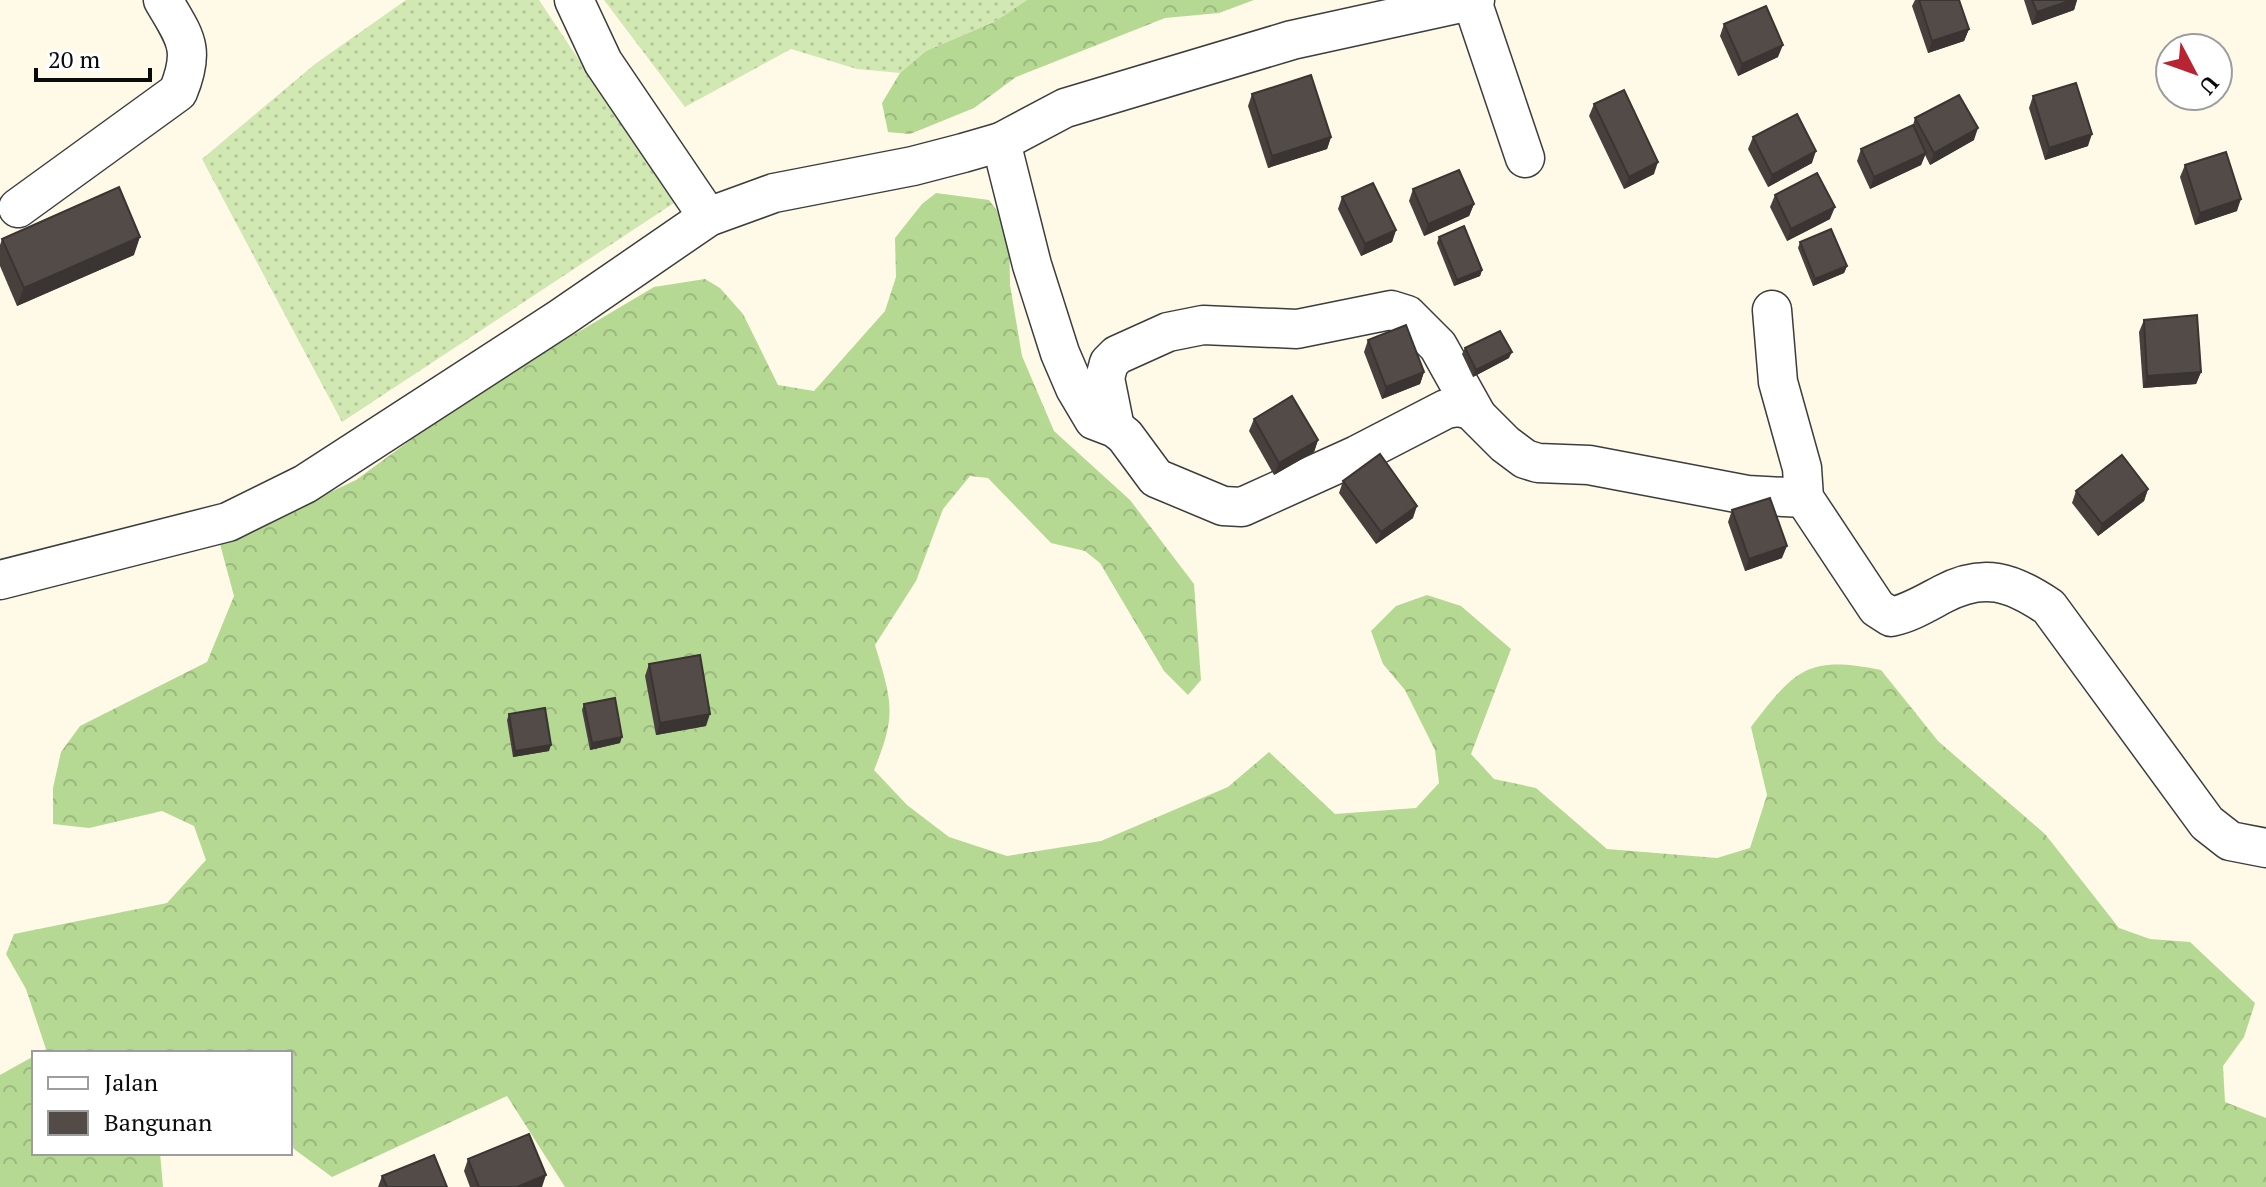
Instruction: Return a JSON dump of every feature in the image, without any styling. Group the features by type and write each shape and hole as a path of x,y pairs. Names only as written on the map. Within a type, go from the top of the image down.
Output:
{"street":[{"path":"18,208 178,92 186,72 187,41 163,0"},
{"path":"574,0 603,62 708,217"},
{"path":"0,580 228,522 305,484 561,318 708,217 774,193 913,166 1001,142 1065,108 1292,40 1473,0 1525,158"},
{"path":"1001,142 1032,265 1060,353 1075,388 1094,420 1115,428 1125,436 1156,478 1230,508 1242,507 1357,455 1446,409 1466,407 1505,444 1525,459 1538,463 1589,465 1747,495 1804,498"},
{"path":"1115,428 1105,378 1109,363 1117,355 1168,332 1203,325 1297,329 1391,310 1407,315 1438,346 1476,414"},
{"path":"1772,310 1778,382 1802,468 1804,498 1866,596 1877,608 1891,617 1902,615 1976,581 1999,582 2025,591 2049,607 2207,823 2230,841 2266,848"}],"green space":[{"path":"406,0 539,0 674,203 342,422 202,159 315,64"},
{"path":"604,0 1027,0 994,22 926,51 900,73 857,69 791,49 685,107"},
{"path":"1027,0 1254,0 1219,13 1165,18 1016,77 974,108 910,134 888,132 882,103 900,73 926,51 994,22"},
{"path":"936,193 989,200 1009,227 1010,285 1022,356 1054,431 1130,500 1194,584 1201,680 1188,695 1164,671 1100,563 1085,551 1051,543 988,478 970,476 943,509 916,581 875,645 890,708 886,735 874,770 907,805 949,837 1007,856 1101,841 1228,787 1269,752 1335,814 1416,808 1439,783 1435,750 1405,690 1383,664 1371,631 1396,606 1427,595 1461,606 1511,649 1471,754 1494,779 1536,788 1607,849 1717,858 1750,848 1767,795 1751,727 1779,692 1792,680 1819,666 1881,670 1938,741 2045,834 2119,928 2150,939 2190,942 2255,1003 2244,1037 2223,1066 2225,1102 2266,1118 2266,1187 565,1187 507,1096 332,1177 292,1145 292,1051 42,1051 46,1049 26,989 6,954 14,934 167,903 206,860 194,826 162,811 89,828 53,824 53,788 61,752 80,726 207,662 234,596 220,544 356,480 472,395 654,287 705,279 720,288 743,314 778,385 814,391 885,311 896,277 895,238 922,204"},
{"path":"32,1057 32,1155 160,1155 163,1187 0,1187 0,1075"}],"building":[{"path":"1919,0 1959,0 1969,29 1932,41"},
{"path":"2032,0 2072,0 2037,12"},
{"path":"1766,6 1783,45 1742,64 1724,24"},
{"path":"1311,75 1331,137 1272,156 1252,94"},
{"path":"2076,83 2092,134 2049,148 2033,96"},
{"path":"1624,90 1658,162 1629,177 1594,104"},
{"path":"1959,95 1978,128 1934,153 1915,118"},
{"path":"1797,114 1816,151 1772,175 1753,137"},
{"path":"1913,125 1926,153 1874,177 1861,149"},
{"path":"2226,152 2241,199 2200,213 2185,165"},
{"path":"1459,170 1474,204 1428,224 1413,189"},
{"path":"1817,173 1835,207 1791,229 1775,195"},
{"path":"1373,183 1396,230 1365,244 1342,197"},
{"path":"119,187 140,237 24,288 2,239"},
{"path":"1464,226 1482,270 1457,280 1439,237"},
{"path":"1831,229 1847,266 1815,279 1800,242"},
{"path":"2197,315 2201,372 2147,376 2144,320"},
{"path":"1406,325 1424,372 1386,387 1368,340"},
{"path":"1500,331 1512,352 1476,370 1465,348"},
{"path":"1292,396 1318,440 1279,463 1254,419"},
{"path":"1380,454 1417,506 1381,532 1343,481"},
{"path":"2122,455 2148,489 2102,524 2076,491"},
{"path":"1770,498 1787,546 1749,559 1732,510"},
{"path":"700,655 710,714 660,723 649,664"},
{"path":"615,698 622,737 592,743 584,704"},
{"path":"545,708 551,745 515,751 509,714"},
{"path":"529,1134 546,1175 517,1187 479,1187 468,1159"},
{"path":"434,1155 447,1187 387,1187 382,1176"}]}
